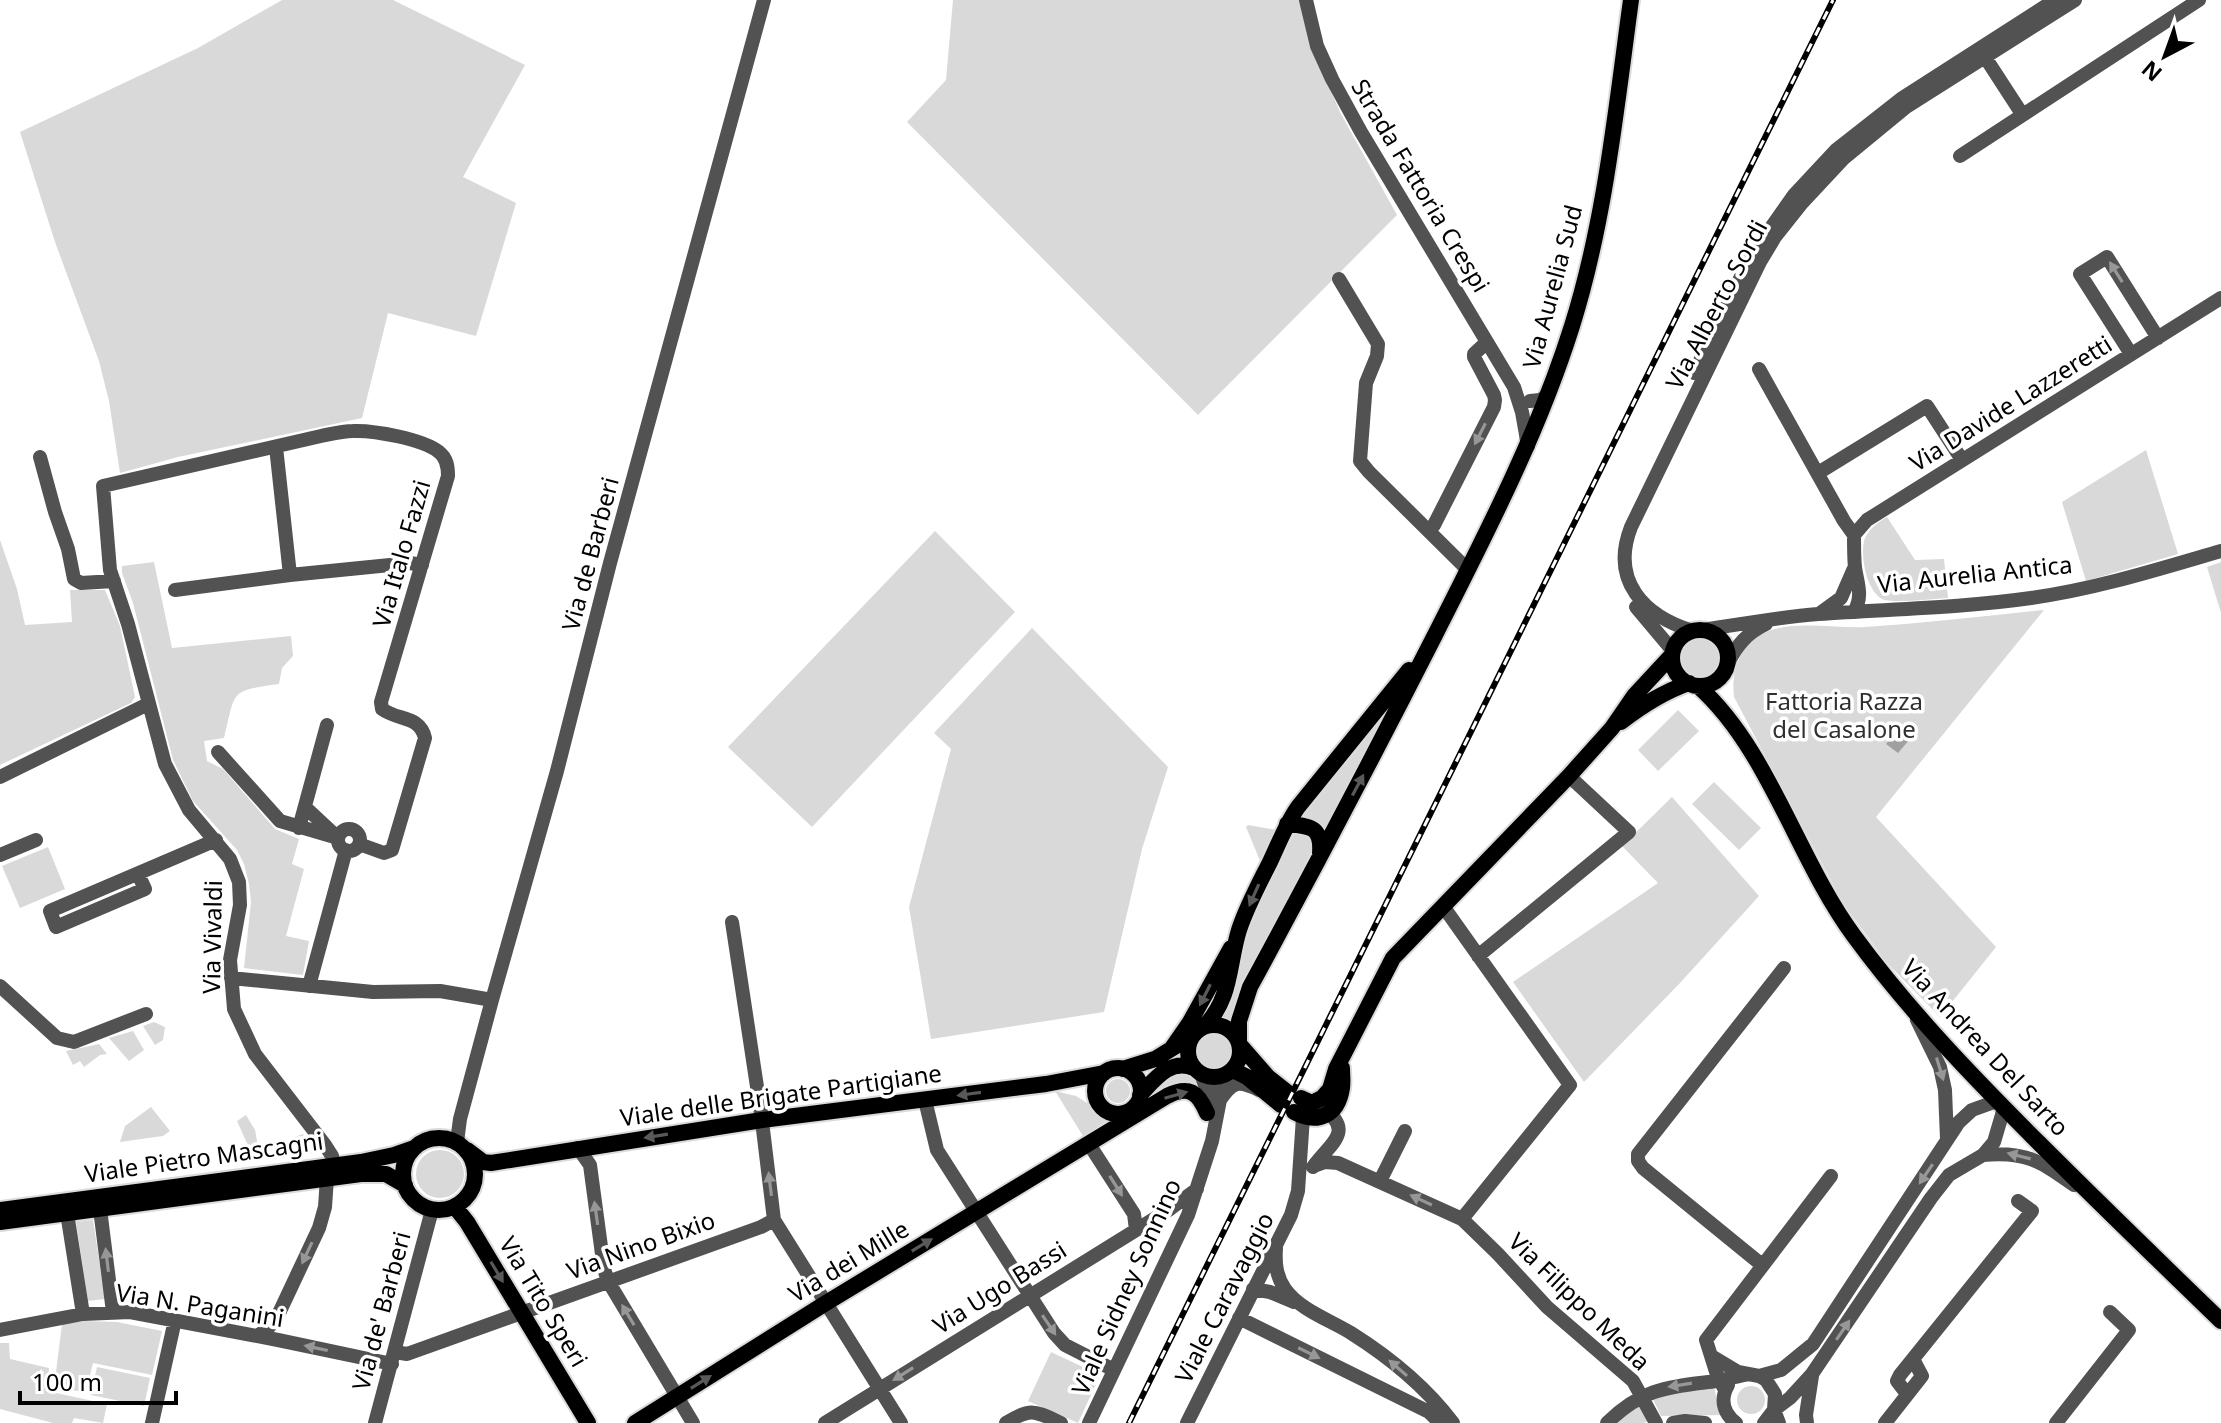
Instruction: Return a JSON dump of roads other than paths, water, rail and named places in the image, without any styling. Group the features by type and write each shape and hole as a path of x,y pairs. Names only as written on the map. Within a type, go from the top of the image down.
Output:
{"main road":[{"name":"Via Aurelia Sud","path":"1434,636 1528,446 1573,322 1605,182 1631,0"},
{"name":"Via Aurelia Antica","path":"1296,1104 1322,1098 1330,1089 1344,1052 1393,958 1569,776 1673,653 1680,638 1698,630"},
{"path":"1698,630 1715,634 1724,643 1728,654 1726,667"},
{"path":"1097,1100 1096,1085 1104,1073 1155,1059 1198,1032 1217,1012 1226,991 1236,940 1255,890 1287,824 1434,636"},
{"path":"1050,1083 1077,1089 1097,1100 1109,1112 1120,1114 1131,1110 1140,1095 1167,1069 1179,1065 1214,1078 1228,1073 1239,1061 1239,1021 1250,987 1393,720 1434,636"},
{"path":"1673,653 1676,672 1693,685"},
{"name":"Via Aurelia Antica","path":"1612,728 1668,691 1715,682 1726,667"},
{"name":"Via Andrea Del Sarto","path":"1726,667 1726,699 1737,730 1825,893 1852,933 1909,1006 2001,1105 2221,1321"},
{"name":"Via Andrea Del Sarto","path":"1693,685 1737,730"},
{"path":"1287,824 1314,829 1321,841 1320,853"},
{"path":"1172,1048 1236,940"},
{"path":"1197,1071 1188,1053 1198,1032 1221,1026 1232,1031 1260,1069 1296,1104 1316,1119 1329,1113"},
{"name":"Via Aurelia Antica","path":"1329,1113 1340,1095 1344,1052"},
{"path":"1123,1069 1139,1081 1140,1095"},
{"name":"Viale delle Brigate Partigiane","path":"462,1146 483,1162 491,1163 762,1120 1050,1083 1104,1073"},
{"path":"1228,1073 1247,1077 1265,1093 1296,1104"},
{"path":"1091,1143 1176,1091 1190,1091 1198,1095 1207,1113"},
{"name":"Via dei Mille","path":"635,1423 1091,1143 1120,1114"},
{"path":"448,1138 462,1146 475,1168 474,1187 469,1195 455,1207 439,1211 418,1204 408,1192 403,1177 405,1161 414,1148 429,1139 448,1138"},
{"name":"Viale Pietro Mascagni","path":"0,1222 331,1172 414,1148"},
{"name":"Viale Pietro Mascagni","path":"0,1210 331,1172 381,1173 405,1185"},
{"name":"Via Tito Speri","path":"455,1207 588,1423"}],"street":[{"name":"Via de Barberi","path":"462,1146 460,1119 560,772 610,563 764,0"},
{"name":"Strada Fattoria Crespi","path":"1306,0 1317,46 1368,145 1514,387 1539,419"},
{"name":"Via Alberto Sordi","path":"1673,653 1623,589 1616,565 1619,533 1751,256 1794,195 1836,150 1864,126 2055,0"},
{"name":"Via Alberto Sordi","path":"1698,630 1667,622 1641,601 1626,572 1625,545 1739,302 1775,237 1844,158 1906,107 2075,0"},
{"path":"1960,156 2199,0"},
{"path":"1985,57 2022,114"},
{"path":"2131,354 2080,274 2107,257 2158,338"},
{"path":"1339,279 1378,344 1377,356 1366,383 1360,461 1468,570"},
{"name":"Via Davide Lazzeretti","path":"1854,535 1867,520 2221,298"},
{"name":"Via Aurelia Sud","path":"1429,531 1494,407 1494,395 1474,357 1487,342"},
{"path":"1759,369 1854,535 1854,590 1859,604 1854,612"},
{"path":"1528,446 1526,406 1547,396"},
{"path":"1818,473 1927,406 1962,460"},
{"name":"Via Italo Fazzi","path":"103,486 355,430 390,435 437,450 446,461 448,476 381,706 387,713 417,723 423,729 425,738 392,850 384,853 348,844"},
{"path":"276,447 290,575"},
{"path":"40,457 74,579 81,583 114,581"},
{"name":"Via Vivaldi","path":"103,486 114,581 165,764 189,810 230,859 239,882 240,905 230,960 234,1009 255,1054 325,1145 331,1172"},
{"name":"Via Aurelia Antica","path":"1698,630 1818,614 2031,598 2091,587 2221,551"},
{"path":"175,590 290,575 410,563 422,565"},
{"path":"1854,590 1876,611"},
{"path":"1818,614 1854,590"},
{"name":"Via Aurelia Antica","path":"1726,667 1746,636 1778,618"},
{"path":"0,777 148,704"},
{"path":"299,828 327,725"},
{"path":"218,752 280,821 348,844"},
{"path":"1478,956 1629,832 1569,776"},
{"path":"305,807 348,844"},
{"path":"0,855 36,840"},
{"path":"138,874 145,889 56,927 50,911 216,840"},
{"path":"309,986 348,844"},
{"path":"1443,906 1570,1085 1462,1219"},
{"path":"732,922 774,1220 901,1423"},
{"path":"1762,1265 1643,1168 1638,1154 1784,968"},
{"path":"231,978 373,992 440,991 492,1000"},
{"path":"0,986 57,1038 68,1042 146,1014"},
{"path":"1909,1006 1940,1067 1945,1090 1947,1139"},
{"name":"Viale Sidney Sonnino","path":"1197,1071 1206,1088 1203,1169"},
{"name":"Viale Sidney Sonnino","path":"1089,1423 1188,1215 1212,1141 1220,1100 1219,1086 1228,1073"},
{"path":"1220,1100 1238,1083 1265,1093"},
{"path":"925,1100 935,1145 1054,1333 1065,1345 1114,1370"},
{"name":"Viale Caravaggio","path":"1296,1104 1298,1191"},
{"path":"1607,1423 1618,1412 1653,1391 1680,1384 1728,1385 1749,1376 1781,1370 1797,1358 1813,1344 1959,1122 1972,1110 2001,1105 1994,1142 1983,1155 1949,1175 1812,1374 1776,1417 1764,1423"},
{"path":"1329,1113 1339,1124 1336,1141 1350,1168"},
{"path":"1380,1181 1405,1131"},
{"name":"Viale Caravaggio","path":"1188,1422 1291,1215 1298,1191 1336,1141"},
{"path":"1091,1143 1134,1214 1136,1230"},
{"path":"578,1148 590,1165 608,1281 693,1423"},
{"path":"1983,1155 2008,1152 2027,1157 2050,1168 2097,1201"},
{"path":"1314,1166 1332,1161 1350,1168"},
{"name":"Via Filippo Meda","path":"1350,1168 1462,1219 1547,1307 1629,1376 1656,1423"},
{"path":"258,1336 280,1311 319,1228 331,1172"},
{"path":"1736,1423 1724,1407 1722,1385 1706,1340 1831,1176"},
{"name":"Via Ugo Bassi","path":"825,1423 1197,1189"},
{"path":"1885,1423 1922,1376 1913,1359 2032,1211 2018,1201"},
{"path":"100,1209 113,1312"},
{"name":"Via de' Barberi","path":"375,1423 432,1210"},
{"path":"67,1213 83,1314"},
{"name":"Via Nino Bixio","path":"394,1358 774,1220"},
{"path":"1276,1245 1275,1263 1286,1291 1389,1359 1432,1415"},
{"path":"1253,1289 1303,1305"},
{"name":"Via N. Paganini","path":"0,1330 83,1314 113,1312 394,1358"},
{"path":"2056,1423 2129,1330 2110,1312"},
{"path":"1239,1318 1453,1423"},
{"path":"152,1423 175,1320"},
{"path":"1713,1357 1727,1367 1772,1386 1776,1417"},
{"path":"1807,1423 1812,1374"},
{"path":"1006,1423 1031,1411 1061,1423"},
{"path":"1673,1423 1705,1423"}],"railway":[{"path":"1129,1423 1833,0"}],"park label":[{"name":"Fattoria Razza del Casalone","path":"1844,716"}]}
